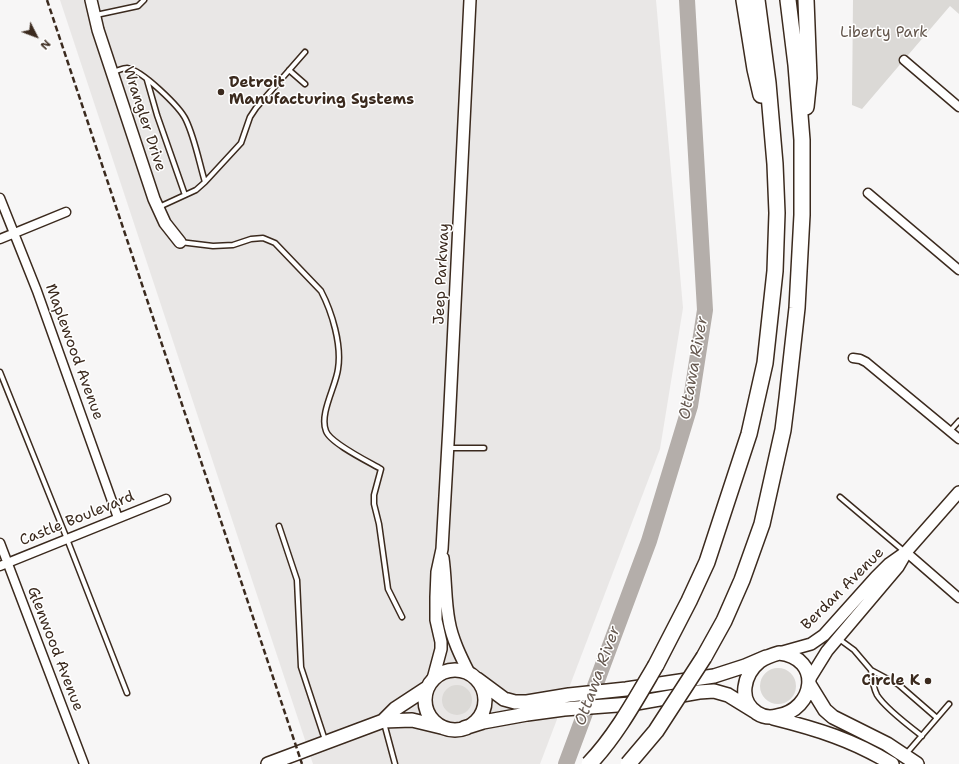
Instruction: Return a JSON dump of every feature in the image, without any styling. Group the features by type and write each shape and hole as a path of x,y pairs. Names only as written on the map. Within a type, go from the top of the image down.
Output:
{"highway":[{"path":"744,0 755,68 774,153"},
{"path":"589,764 618,727 656,665 707,562 749,434 765,364 775,271 777,213 768,82 757,0"},
{"path":"628,764 656,731 704,657 724,621 742,580 762,524 782,430 797,308 802,215 802,140 796,65 788,0"},
{"path":"802,140 809,78 806,0"}],"main road":[{"path":"383,721 395,709 430,684 440,673 450,670 460,670 473,676 500,697 515,702 527,702 569,695 702,678 730,671 766,657 779,654 790,656 800,662 810,676 803,701 795,710 782,715 769,717"},
{"path":"754,711 745,698 744,686 752,670 766,657"},
{"path":"464,728 473,723 484,707 482,688 473,676"},
{"path":"809,682 825,710 832,717 887,744 917,764"},
{"path":"430,684 425,697 426,707 430,716 436,723 445,728"},
{"path":"268,764 383,721 412,720 454,730 504,718 564,709 631,704 699,692 714,691 728,695 762,716 820,731 844,739 872,752 892,764"}],"street":[{"name":"Wrangler Drive","path":"91,0 94,15 112,72 158,207 165,223 180,242"},
{"name":"Jeep Parkway","path":"430,684 441,649 436,620 437,572 442,549 448,448 470,0"},
{"path":"904,60 959,107"},
{"path":"868,193 959,270"},
{"name":"Maplewood Avenue","path":"0,198 37,291 118,518"},
{"path":"0,239 66,212"},
{"path":"853,358 866,362 959,439"},
{"name":"Berdan Avenue","path":"779,654 811,644 824,635 876,577 889,564 906,552 959,492"},
{"name":"Castle Boulevard","path":"4,564 166,499"},
{"name":"Glenwood Avenue","path":"0,543 4,564 84,764"},
{"name":"Jeep Parkway","path":"442,549 449,622 454,641 473,676"},
{"path":"906,552 959,598"},
{"name":"Berdan Avenue","path":"809,682 827,651 898,567 906,552"}],"lane":[{"path":"94,15 138,6 144,0"},
{"path":"158,207 185,196 196,190 205,182 241,143 250,117 305,52"},
{"path":"112,72 126,68 136,71 175,104 186,119 191,131 205,182"},
{"path":"289,70 305,84"},
{"path":"147,80 157,115 185,196"},
{"path":"180,242 213,246 234,245 251,239 263,238 275,243 321,291 336,334 340,354 338,370 324,415 324,424 326,432 334,441 381,469 374,495 374,504 379,524 388,589 402,617"},
{"path":"0,372 127,693"},
{"path":"950,431 959,420"},
{"path":"448,448 484,448"},
{"path":"840,497 906,552"},
{"path":"279,526 297,580 301,667 326,742"},
{"path":"837,638 854,650 871,670 899,685 937,718"},
{"path":"871,670 872,681 878,695 922,736"},
{"path":"905,755 949,704"},
{"path":"383,721 394,764"}],"shaded area":[{"path":"60,0 656,0 683,308 660,449 540,764 313,764"}],"green space":[{"name":"Liberty Park","path":"853,0 959,0 959,14 950,6 862,109 852,105"},
{"path":"782,668 791,673 795,679 795,693 791,699 782,704 774,704 765,699 761,693 760,682 765,673 771,669"},
{"path":"457,685 468,689 472,700 468,711 457,715 446,711 442,700 446,689"}],"waterway":[{"name":"Ottawa River","path":"566,764 649,541 690,406 705,310 687,0"}],"railway":[{"path":"47,0 302,764"}],"place":[{"name":"Detroit Manufacturing Systems","path":"221,92"},
{"name":"Circle K","path":"928,681"}]}
